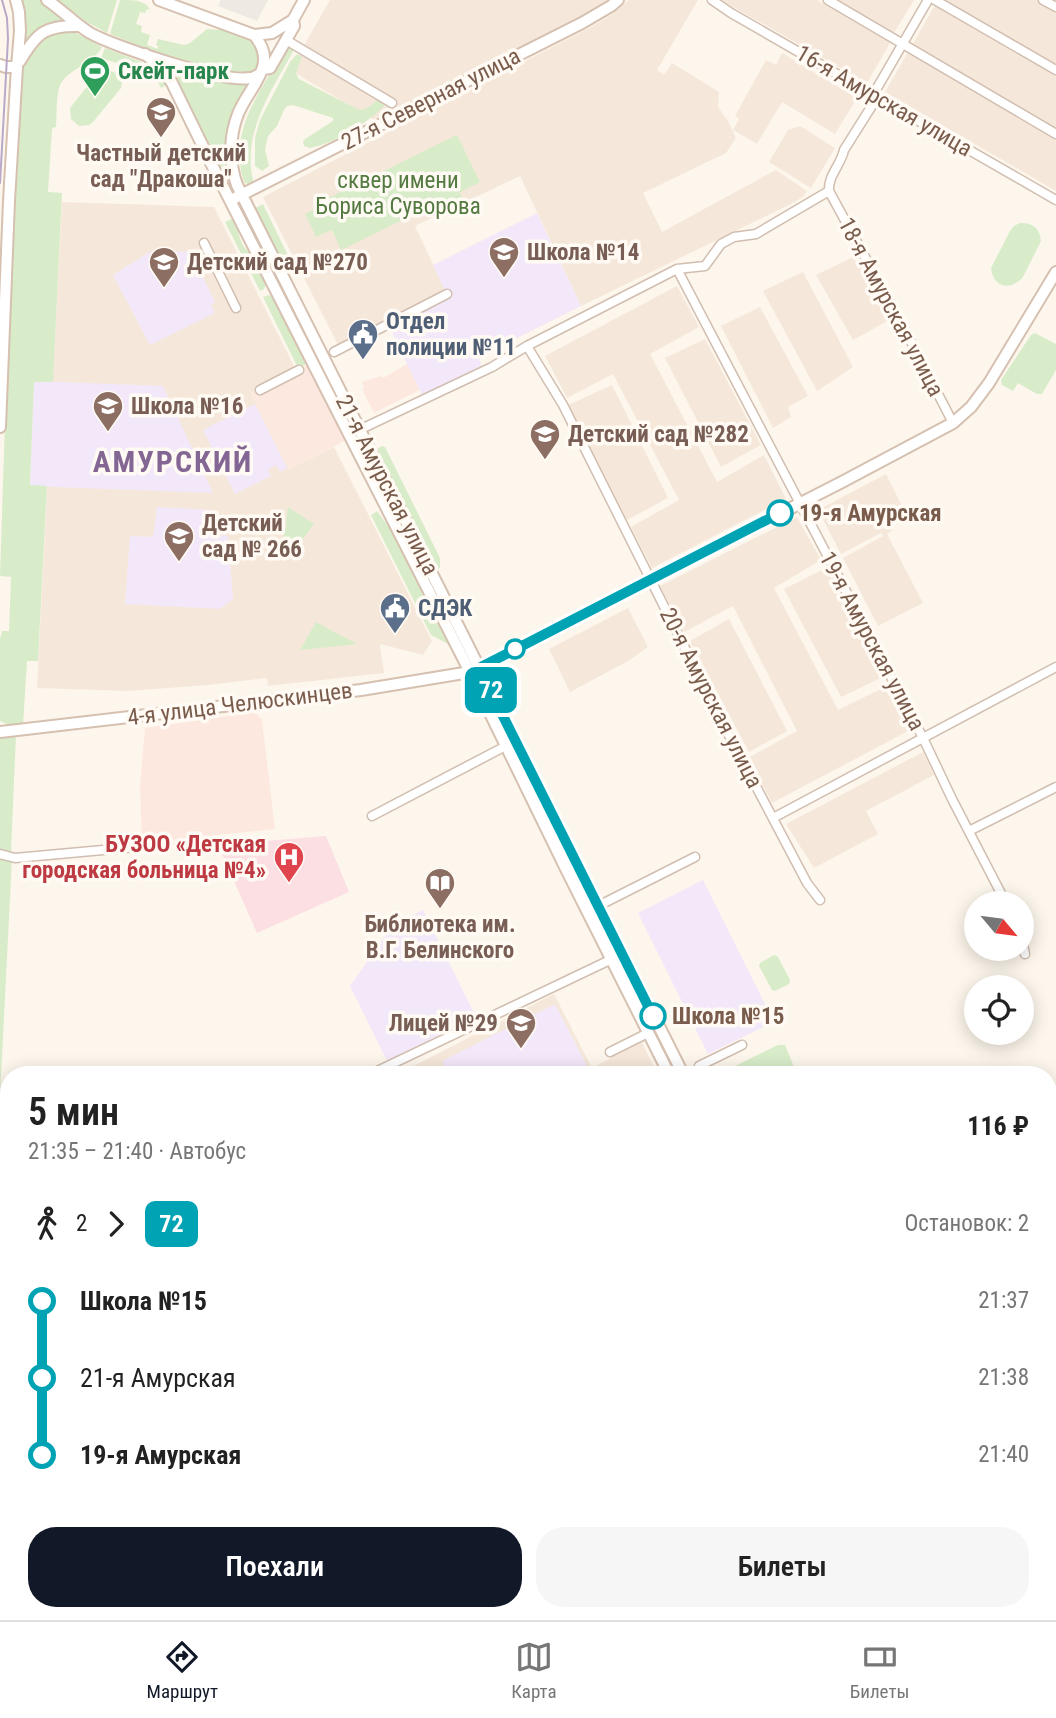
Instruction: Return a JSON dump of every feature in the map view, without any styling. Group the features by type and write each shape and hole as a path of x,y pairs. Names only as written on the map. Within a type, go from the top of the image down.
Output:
{"main road":[{"path":"0,426 9,201 20,31 16,0"},
{"path":"48,0 97,36 145,54 231,77 252,78 262,72 264,49 254,35"},
{"path":"159,0 254,35 276,32 293,20"},
{"name":"21-я Амурская улица","path":"304,0 293,20 294,26 270,68 262,72 242,105 232,135 232,169 242,195 475,670 507,745 617,957 678,1066"},
{"name":"27-я Северная улица","path":"230,200 582,23 618,0"},
{"path":"17,67 30,44 44,31 55,27 80,26"},
{"name":"21-я Амурская улица","path":"145,54 173,83 230,200 475,670"},
{"path":"0,65 17,67"},
{"name":"4-я улица Челюскинцев","path":"0,732 361,690 475,670 953,423 971,407 989,383 1056,272"},
{"name":"21-я Амурская улица","path":"507,745 598,906 648,1032 665,1066"}],"street":[{"name":"16-я Амурская улица","path":"712,0 1056,200"},
{"path":"828,0 1056,134"},
{"path":"359,430 492,367 527,346 677,269 705,266 721,244 734,237 756,234 829,191 829,183 844,150 873,104 873,95 928,0"},
{"path":"935,0 1056,70"},
{"path":"1043,0 1056,7"},
{"path":"286,40 392,103"},
{"name":"18-я Амурская улица","path":"829,191 953,423"},
{"path":"204,243 236,308"},
{"name":"19-я Амурская улица","path":"677,269 923,738 1000,891"},
{"path":"334,352 447,294"},
{"name":"20-я Амурская улица","path":"527,346 563,405 773,818 807,883 820,900"},
{"path":"260,390 299,370"},
{"path":"773,818 1056,667"},
{"path":"372,816 507,745"},
{"path":"969,831 1056,787"},
{"path":"0,854 15,858 147,846"},
{"path":"598,906 695,857"},
{"path":"389,1066 617,957"},
{"path":"610,1052 648,1032"},
{"path":"699,1066 742,1045"}],"shaded area":[{"path":"221,0 268,0 257,21 218,6"},
{"path":"330,0 612,0 590,16 376,121 290,70"},
{"path":"629,0 698,0 657,70 664,75 672,63 719,92 718,107 736,138 726,153 643,193 662,232 776,170 807,191 804,196 581,306 520,176 415,226 446,292 338,345 263,197 591,27"},
{"path":"721,0 817,0 890,43 867,83"},
{"path":"837,0 914,0 894,33"},
{"path":"938,0 1056,0 1056,191 885,92"},
{"path":"782,53 857,98 835,134 782,102 757,144 733,130 739,119 735,116 766,60 776,65"},
{"path":"800,126 835,148 811,188 769,162 788,130"},
{"path":"62,202 214,207 296,370 251,393 289,469 334,447 432,641 423,655 380,644 384,673 268,686 267,678 128,691 37,688"},
{"name":"Школа №14","path":"537,213 581,306 479,357 482,369 423,397 389,326 448,297 433,265"},
{"name":"Детский сад №270","path":"153,250 191,252 215,302 211,305 215,313 150,345 113,275"},
{"path":"855,256 891,319 853,340 816,275"},
{"path":"803,272 853,367 817,391 763,291"},
{"path":"677,286 699,327 650,354 717,482 764,455 786,499 652,568 631,527 679,500 613,374 567,398 545,356"},
{"path":"760,307 808,396 788,407 791,417 773,428 721,326"},
{"path":"705,339 761,445 721,467 665,358"},
{"path":"309,364 347,440 289,469 251,393"},
{"path":"407,364 420,390 374,413 362,389 362,382 381,376 383,378"},
{"name":"Школа №16","path":"34,381 163,386 213,493 30,486"},
{"path":"612,385 668,498 627,520 566,406"},
{"name":"Детский сад № 266","path":"255,404 287,468 280,472 276,465 268,470 271,476 235,494 203,430"},
{"path":"886,474 901,504 884,513 893,530 887,534 923,603 878,626 843,558 883,536 881,533 841,554 818,510"},
{"name":"Детский сад № 266","path":"157,507 212,510 211,534 228,536 233,599 220,609 125,604 130,536 153,537"},
{"path":"797,517 821,560 774,588 838,710 887,686 908,731 772,803 748,758 797,731 733,606 684,632 660,586"},
{"path":"826,568 883,677 841,697 784,589"},
{"path":"628,608 648,647 628,661 570,692 549,649"},
{"path":"729,619 787,731 749,752 690,641"},
{"path":"255,712 262,720 275,829 142,843 140,786 145,728"},
{"path":"923,752 934,775 866,811 878,834 814,868 786,824"},
{"path":"326,836 349,892 257,933 218,845"},
{"name":"Школа №15","path":"703,880 774,1022 708,1054 638,913"},
{"path":"423,910 476,1017 387,1061 350,986 392,926"},
{"name":"Лицей №29","path":"554,994 591,1066 414,1066"},
{"name":"Лицей №29","path":"555,1004 587,1066 445,1066 442,1061"},
{"name":"Лицей №29","path":"642,1042 653,1066 596,1066"}],"green space":[{"path":"20,0 40,0 67,23 48,26 24,48"},
{"path":"56,0 117,0 107,33"},
{"path":"120,0 138,1 150,10 140,12 136,24 142,26 141,32 150,35 147,45 158,49 158,39 184,45 207,29 225,30 254,40 258,45 260,64 247,73 218,71 179,60 110,34"},
{"path":"72,31 102,47 93,58 62,81 58,93 56,127 52,128 48,192 62,193 53,382 34,382 30,485 47,486 38,661 27,661 23,725 9,725 0,721 0,639 2,631 9,631 11,577 0,576 20,82 28,51 49,32"},
{"path":"290,46 295,48 268,96 255,130 251,148 254,184 249,185 244,182 240,163 243,129 256,97 284,51"},
{"path":"105,48 155,68 168,84 161,88 154,75 101,58"},
{"path":"297,54 302,57 296,73 299,79 359,110 366,109 382,99 385,105 350,131 310,148 304,146 305,139 333,121 333,118 293,105 287,106 277,126 268,136 265,150 269,166 262,171 255,166 255,138 260,120 290,62"},
{"path":"166,66 211,80 248,84 234,108 227,128 224,174 222,174"},
{"name":"Скейт-парк","path":"107,70 117,73 122,82 121,88 93,122 79,126 71,119 70,108 97,74"},
{"name":"сквер имени Бориса Суворова","path":"457,135 480,182 451,197 460,193 465,202 438,215 433,205 341,250 332,230 316,237 305,214 318,208 316,204"},
{"path":"263,204 296,272 292,274 280,258 255,208"},
{"path":"234,218 241,241 251,253 266,284 260,291 225,222"},
{"path":"1020,223 1035,227 1041,241 1023,277 1013,285 1003,285 995,280 991,268 1010,231"},
{"path":"263,297 274,297 305,358 305,365 298,368"},
{"path":"1035,333 1056,344 1056,370 1042,394 1018,383 1013,391 1002,385 1001,380"},
{"path":"385,447 440,558 438,569 430,559 375,450"},
{"path":"288,507 314,524 300,543 284,538"},
{"path":"377,511 389,527 448,644 431,635 371,515"},
{"path":"316,622 357,644 300,650"},
{"path":"16,735 11,852 0,849 0,739"},
{"path":"0,857 12,859 0,1066"},
{"path":"774,955 778,957 790,980 789,984 775,991 759,966"},
{"path":"778,1045 785,1045 794,1066 735,1066"}],"tram line":[{"path":"0,183 8,39 7,18 2,0"}],"bus line":[{"name":"72","path":"653,1016 479,668 780,513"}],"place":[{"name":"Скейт-парк","path":"95,98"},
{"name":"Частный детский сад \"Дракоша\"","path":"161,139"},
{"name":"Школа №14","path":"504,279"},
{"name":"Детский сад №270","path":"164,289"},
{"name":"Отдел полиции №11","path":"363,361"},
{"name":"Школа №16","path":"108,433"},
{"name":"Детский сад №282","path":"545,461"},
{"name":"19-я Амурская","path":"780,513"},
{"name":"Детский сад № 266","path":"179,563"},
{"name":"СДЭК","path":"395,635"},
{"name":"БУЗОО «Детская городская больница №4»","path":"289,884"},
{"name":"Библиотека им. В.Г. Белинского","path":"440,910"},
{"name":"Школа №15","path":"653,1016"},
{"name":"Лицей №29","path":"521,1050"}],"district":[{"name":"АМУРСКИЙ","path":"173,461"}]}
